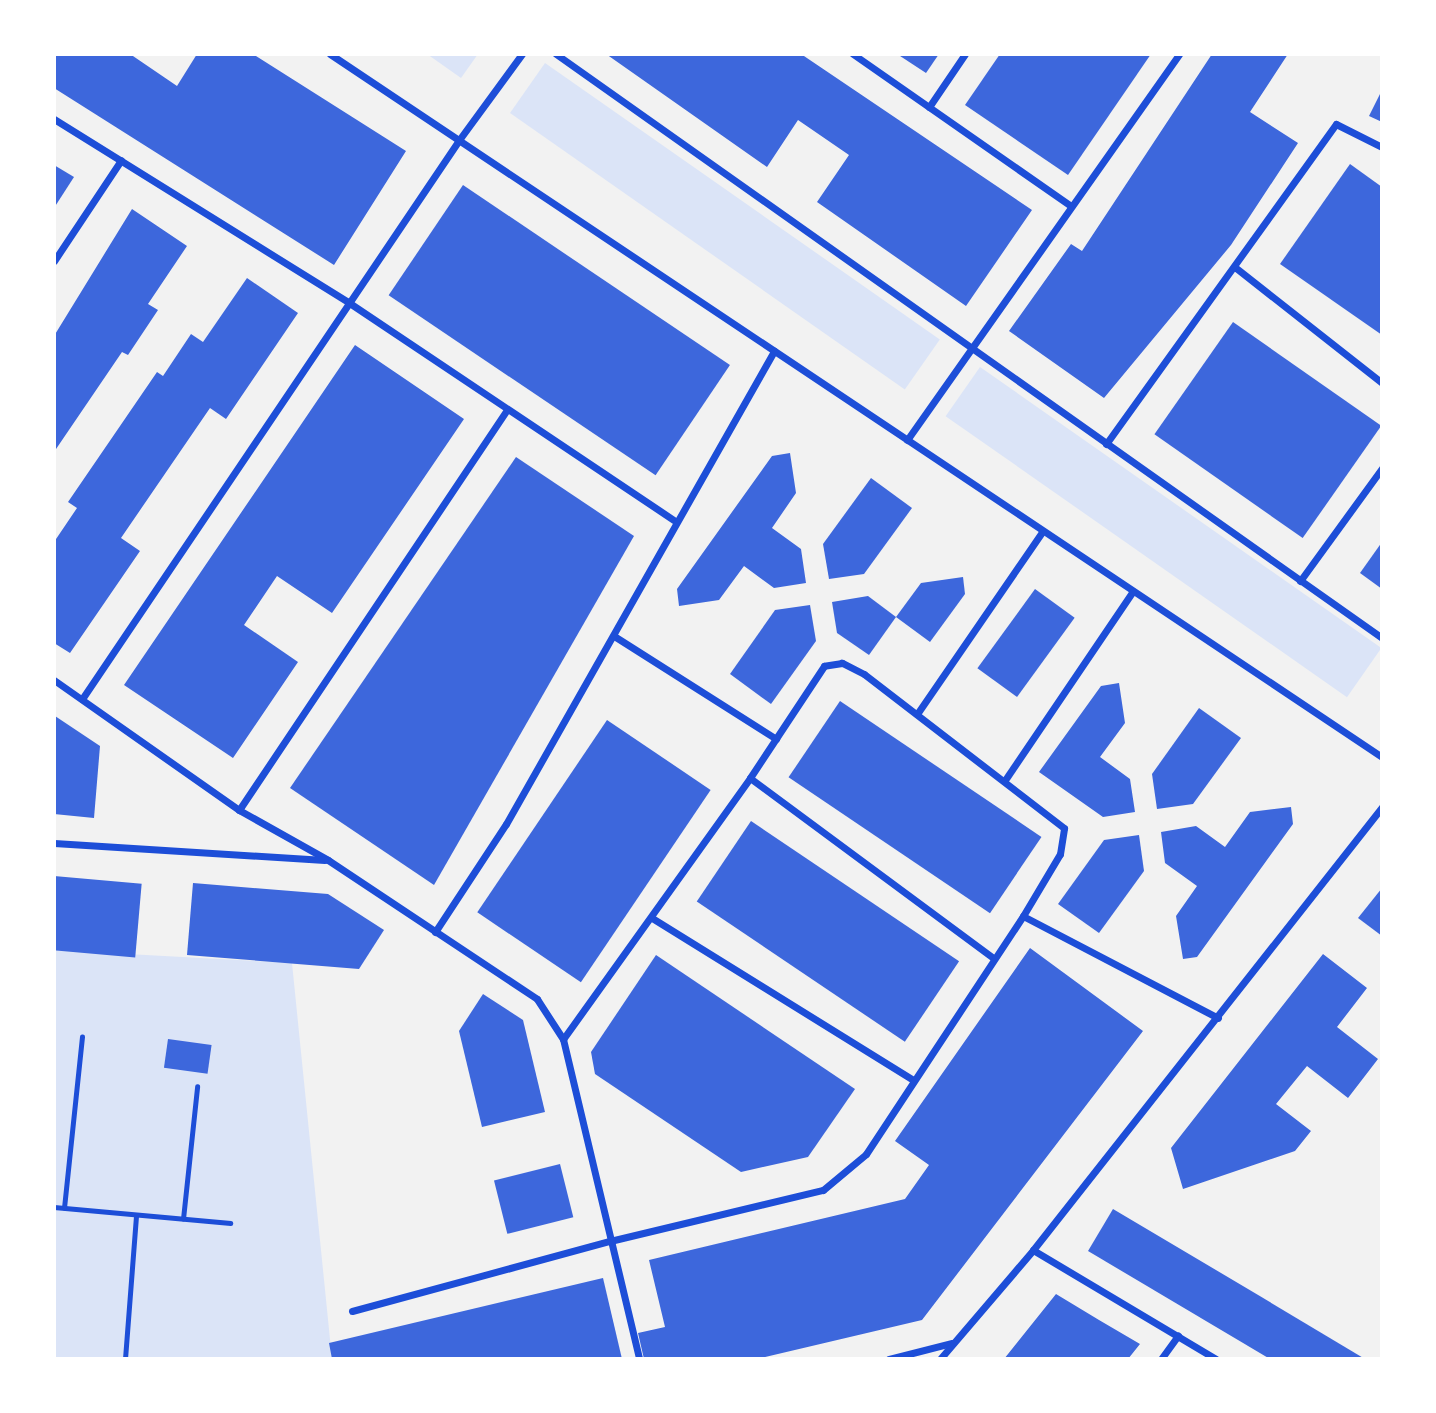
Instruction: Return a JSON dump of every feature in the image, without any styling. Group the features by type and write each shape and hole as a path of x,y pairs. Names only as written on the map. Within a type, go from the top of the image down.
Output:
{"street":[{"path":"330,54 1382,757"},
{"path":"82,699 348,302 459,140 522,54"},
{"path":"556,54 1382,638"},
{"path":"853,54 1071,206"},
{"path":"929,107 965,54"},
{"path":"907,440 1179,54"},
{"path":"54,119 348,302 506,411 674,520"},
{"path":"1106,444 1236,268 1336,124 1382,147"},
{"path":"54,261 121,160"},
{"path":"1236,268 1382,383"},
{"path":"435,932 506,824 614,636 674,520 774,351"},
{"path":"239,810 506,411"},
{"path":"1300,581 1382,468"},
{"path":"917,714 1043,531"},
{"path":"1005,780 1133,591"},
{"path":"614,636 776,739"},
{"path":"352,1311 610,1241 823,1190 866,1154 992,957 1023,916 1060,854 1064,828 864,674 835,662 824,666 750,778 563,1039"},
{"path":"54,680 239,810 328,860 537,999 563,1039 639,1359"},
{"path":"750,778 992,957"},
{"path":"940,1359 1032,1250 1218,1018 1382,807"},
{"path":"54,843 328,860"},
{"path":"1023,916 1218,1018"},
{"path":"652,918 912,1079"},
{"path":"1032,1250 1216,1359"},
{"path":"1161,1359 1178,1336"},
{"path":"889,1359 952,1343"}],"path":[{"path":"64,1208 82,1037"},
{"path":"183,1219 197,1087"},
{"path":"54,1207 229,1223"},
{"path":"125,1359 136,1215"}],"shaded area":[{"path":"427,54 478,54 461,78"},
{"path":"545,63 940,339 905,389 510,113"},
{"path":"980,367 1381,648 1347,697 946,416"},
{"path":"54,950 292,963 332,1359 54,1359"}],"building":[{"path":"54,54 130,54 177,86 197,54 253,54 406,151 334,265 54,88"},
{"path":"606,54 801,54 1032,210 966,306 817,202 849,155 798,120 767,167"},
{"path":"897,54 939,54 926,73"},
{"path":"1000,54 1151,54 1068,175 965,105"},
{"path":"1212,54 1288,54 1250,112 1298,143 1231,245 1104,398 1009,331 1071,244 1082,251"},
{"path":"1382,90 1382,122 1369,116"},
{"path":"1350,164 1382,187 1382,335 1280,264"},
{"path":"54,165 74,177 54,208"},
{"path":"463,185 730,365 656,475 389,295"},
{"path":"132,209 187,246 148,304 158,310 128,355 122,352 54,452 54,336"},
{"path":"247,278 298,313 226,419 210,408 121,538 140,551 70,653 54,643 54,542 77,508 68,502 157,372 163,376 191,334 203,342"},
{"path":"1233,322 1381,426 1303,538 1154,434"},
{"path":"355,345 464,419 332,613 277,576 244,625 298,662 233,758 124,685"},
{"path":"790,453 796,493 772,528 801,549 806,583 774,588 744,566 719,600 679,606 677,589 772,456"},
{"path":"516,457 634,536 434,885 290,788"},
{"path":"871,478 912,508 864,574 829,579 823,544"},
{"path":"1382,542 1382,589 1360,573"},
{"path":"963,577 965,594 930,642 896,617 921,583"},
{"path":"1035,589 1075,618 1017,697 977,668"},
{"path":"868,596 896,617 869,655 837,633 832,602"},
{"path":"810,605 816,641 771,704 730,674 775,610"},
{"path":"1119,683 1125,723 1100,757 1130,779 1135,812 1103,817 1039,772 1101,686"},
{"path":"840,701 1041,837 990,913 789,777"},
{"path":"1199,708 1241,738 1193,804 1157,809 1152,774"},
{"path":"55,716 100,746 94,818 54,814"},
{"path":"607,720 711,790 581,982 477,912"},
{"path":"1291,807 1293,824 1197,957 1183,959 1176,916 1197,886 1165,863 1161,832 1196,826 1225,847 1250,812"},
{"path":"751,821 959,961 905,1042 697,901"},
{"path":"1139,835 1144,871 1099,933 1058,904 1104,840"},
{"path":"54,876 142,884 135,957 54,950"},
{"path":"193,883 328,894 384,930 359,969 187,955"},
{"path":"1382,888 1382,936 1358,918"},
{"path":"1030,948 1143,1031 922,1320 757,1359 644,1359 638,1333 665,1327 649,1260 905,1199 929,1165 895,1141"},
{"path":"1323,954 1367,988 1337,1027 1378,1059 1348,1098 1307,1066 1276,1104 1311,1131 1295,1151 1183,1189 1171,1148"},
{"path":"656,955 855,1089 808,1157 741,1172 595,1074 591,1052"},
{"path":"483,994 523,1020 545,1112 482,1127 459,1031"},
{"path":"168,1039 212,1045 208,1074 164,1068"},
{"path":"560,1164 573,1217 507,1234 494,1180"},
{"path":"1113,1209 1365,1359 1270,1359 1088,1251"},
{"path":"603,1278 622,1359 332,1359 329,1343"},
{"path":"1056,1294 1140,1344 1128,1359 1004,1359"}]}
